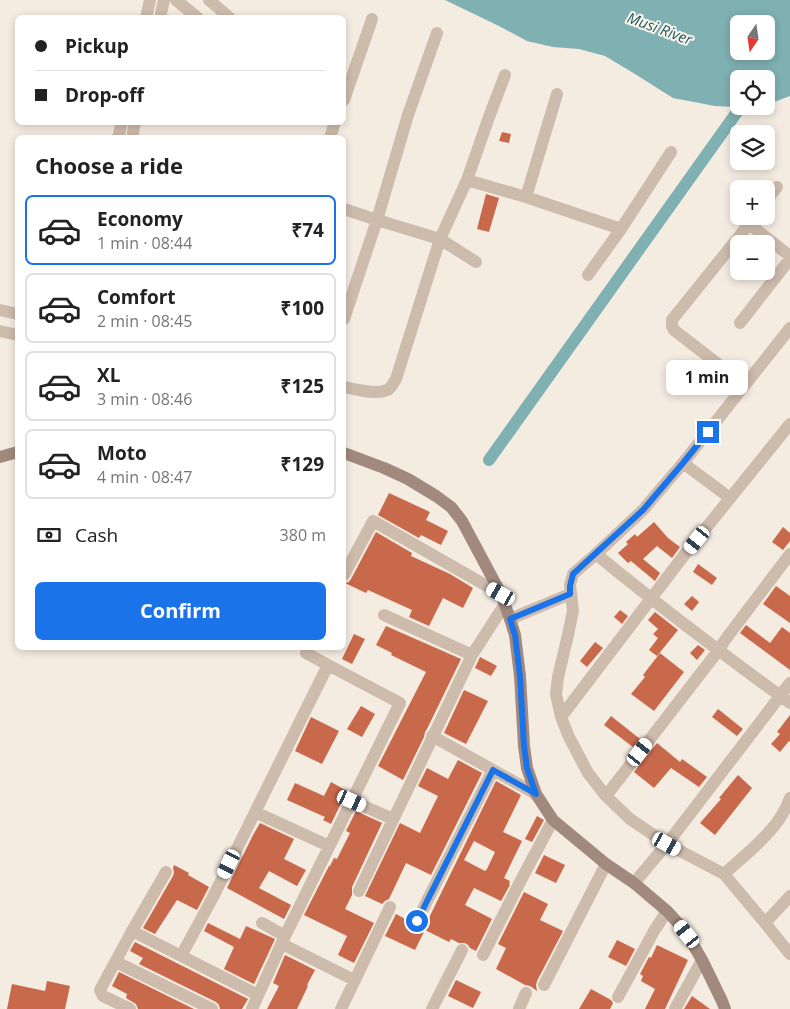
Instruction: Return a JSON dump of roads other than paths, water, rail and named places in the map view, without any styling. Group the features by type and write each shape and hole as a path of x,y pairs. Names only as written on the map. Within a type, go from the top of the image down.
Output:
{"street":[{"path":"147,15 150,0"},
{"path":"161,15 164,0"},
{"path":"176,0 194,15"},
{"path":"209,0 226,15"},
{"path":"346,94 372,19"},
{"path":"346,313 408,115 437,33"},
{"path":"346,387 377,392 388,390 396,379 440,238 467,180 506,75"},
{"path":"526,197 557,94"},
{"path":"588,275 621,229 671,152"},
{"path":"467,180 526,197 621,229"},
{"path":"346,210 440,238 476,262"},
{"path":"745,385 674,330 672,320 748,225"},
{"path":"740,324 790,258 757,225"},
{"path":"0,310 15,313"},
{"path":"510,619 566,595 573,574 643,510 683,463 790,328"},
{"path":"0,331 15,334"},
{"path":"561,717 651,599 790,424"},
{"path":"0,457 15,453"},
{"path":"346,454 408,479 436,496 462,520 503,599 515,635 520,676 524,746 527,768 536,794 552,820 667,911 687,934 702,960 725,1009"},
{"path":"683,463 730,498"},
{"path":"346,571 373,521 503,599"},
{"path":"596,554 718,651 785,700"},
{"path":"606,796 790,554"},
{"path":"566,595 572,611 571,623 556,694 561,717 569,738 588,773 606,796 664,847 724,874 788,946"},
{"path":"359,891 432,736 472,655 503,599"},
{"path":"384,615 472,655"},
{"path":"252,1009 283,940 400,703 306,653 307,650"},
{"path":"181,956 212,899 328,665"},
{"path":"634,883 785,700 790,683"},
{"path":"432,736 536,794"},
{"path":"417,921 493,770"},
{"path":"724,874 756,846 775,824 787,807 790,798"},
{"path":"352,801 394,819"},
{"path":"255,812 329,846"},
{"path":"483,955 552,820"},
{"path":"544,985 606,864"},
{"path":"130,1009 103,996 100,990 166,872"},
{"path":"766,923 790,896"},
{"path":"340,1009 390,907"},
{"path":"618,997 667,911"},
{"path":"262,923 283,940 354,980"},
{"path":"132,931 258,995"},
{"path":"432,1009 462,950"},
{"path":"675,1009 702,960"},
{"path":"116,962 212,1009"},
{"path":"519,1009 526,993"}],"water":[{"name":"Musi River","path":"445,0 790,0 790,96 775,102 775,70 730,70 730,107 715,106 673,98 605,56 579,49 553,47 527,41"}],"waterway":[{"path":"489,460 735,115"}]}
